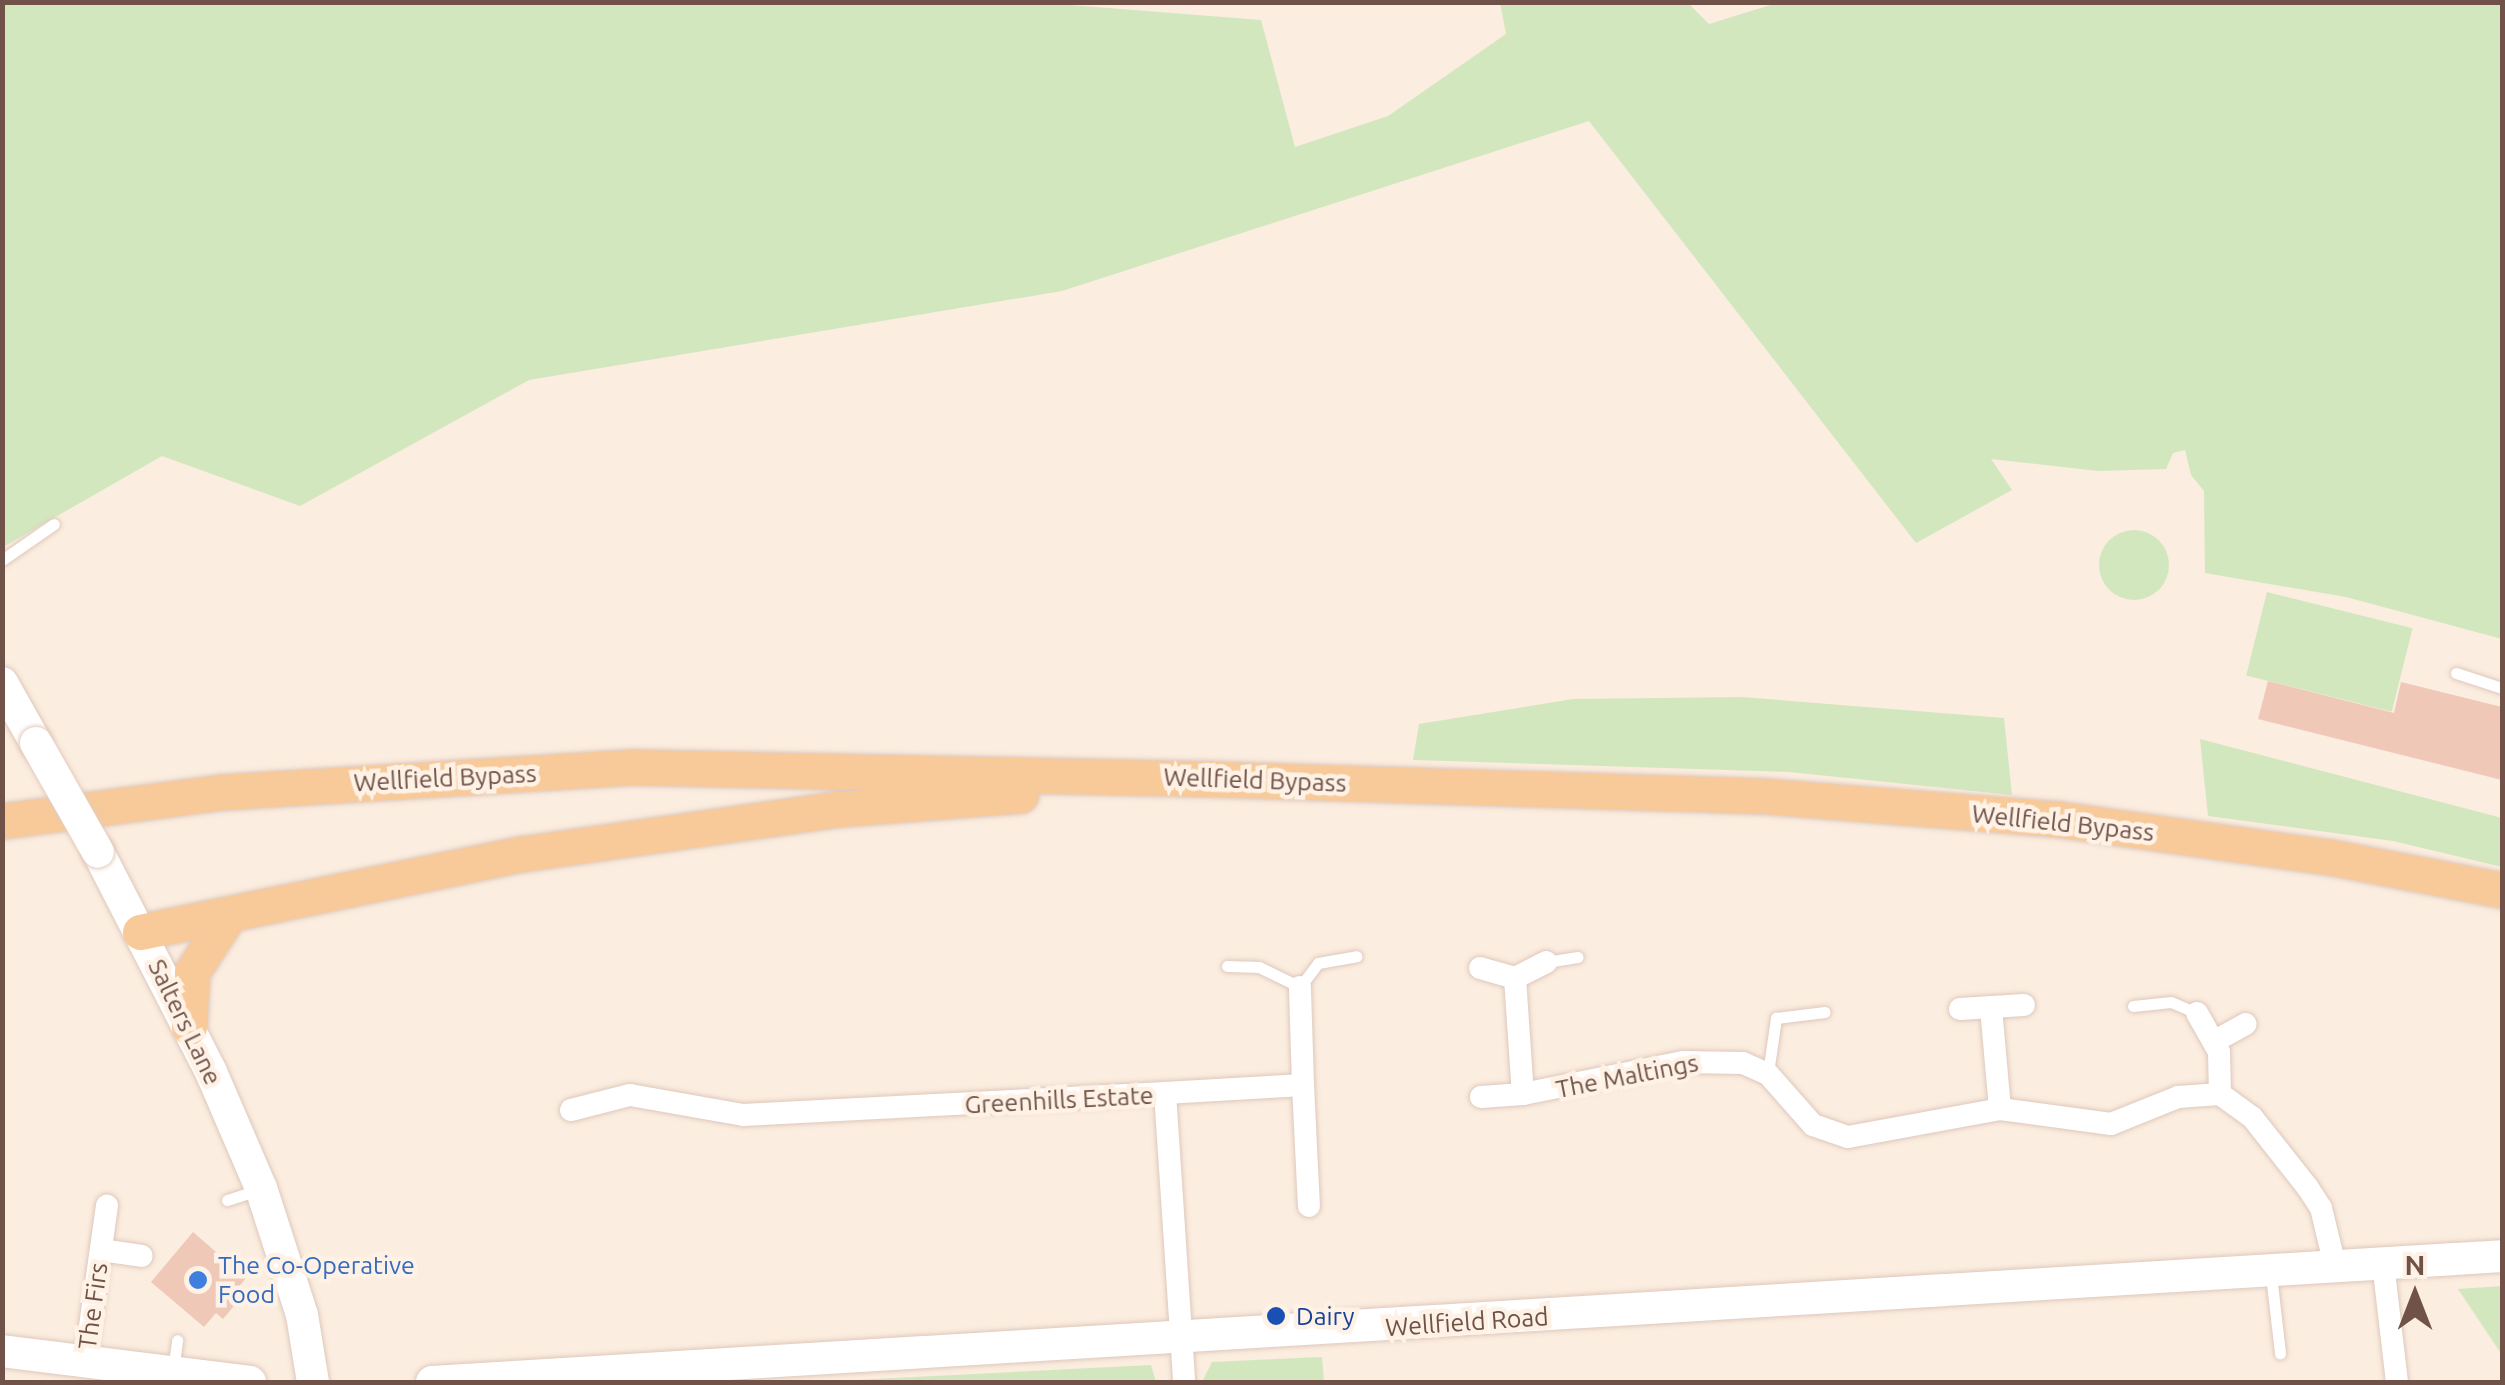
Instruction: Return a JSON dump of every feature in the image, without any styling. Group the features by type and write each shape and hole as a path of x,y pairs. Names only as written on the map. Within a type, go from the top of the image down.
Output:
{"main road":[{"name":"Wellfield Bypass","path":"2,821 222,792 632,767 1215,778 1764,796 2058,819 2330,857 2502,890"},
{"path":"140,932 521,854 839,809 1215,778"},
{"path":"189,1028 192,972 230,915"}],"street":[{"name":"Salters Lane","path":"2,683 140,932 189,1028 261,1188 302,1315 313,1382"},
{"path":"1480,968 1515,978 1546,962"},
{"name":"The Maltings","path":"1515,978 1524,1094"},
{"path":"1300,987 1309,1206"},
{"path":"1960,1009 2024,1006"},
{"path":"1992,1008 2000,1109"},
{"path":"2197,1013 2215,1041 2220,1094"},
{"path":"2215,1041 2246,1024"},
{"name":"The Maltings","path":"1481,1098 1524,1094 1683,1062 1744,1063 1768,1074"},
{"path":"1768,1074 1812,1124 1848,1137 2000,1109 2112,1124 2178,1098 2220,1094 2252,1117 2308,1188 2320,1208 2335,1266"},
{"path":"1165,1093 1303,1085"},
{"name":"Greenhills Estate","path":"571,1110 630,1095 743,1115 1165,1093 1184,1382"},
{"name":"The Firs","path":"85,1362 107,1206"},
{"name":"The Firs","path":"101,1250 142,1256"},
{"name":"Wellfield Road","path":"432,1382 1182,1340 2502,1256"},
{"path":"2383,1264 2397,1382"},
{"path":"2,1350 250,1382"}],"lane":[{"path":"2,560 54,524"},
{"path":"2456,674 2502,688"},
{"path":"1228,966 1260,967 1300,987 1318,963 1356,956"},
{"path":"1546,962 1578,957"},
{"path":"2133,1006 2171,1002 2197,1013"},
{"path":"1768,1074 1776,1018 1825,1012"},
{"path":"228,1200 261,1188"},
{"path":"2270,1271 2280,1353"},
{"path":"172,1374 178,1340"}],"green space":[{"path":"1032,2 1261,20 1295,147 1388,116 1506,34 1500,3 1688,3 1709,24 1780,2 2502,3 2502,639 2346,597 2205,573 2204,491 2191,475 2185,450 2173,453 2166,469 2098,471 1991,459 2012,490 1916,543 1589,121 1062,291 529,380 300,506 162,456 3,547 3,3"},
{"path":"2134,530 2159,540 2169,565 2159,590 2134,600 2109,590 2099,565 2109,540"},
{"path":"2267,592 2413,628 2392,712 2246,675"},
{"path":"1742,697 2004,718 2012,795 1789,772 1413,760 1419,724 1573,699"},
{"path":"2200,739 2502,818 2502,867 2393,841 2208,816"},
{"path":"2502,1286 2502,1355 2458,1289"},
{"path":"1322,1357 1324,1382 1202,1382 1212,1362"},
{"path":"1151,1365 1156,1382 816,1382"}],"building":[{"path":"2268,681 2394,713 2401,682 2502,707 2502,780 2258,719"},
{"name":"The Co-Operative Food","path":"193,1232 246,1278 238,1288 244,1294 223,1319 216,1313 204,1327 151,1282"}],"place":[{"name":"The Co-Operative Food","path":"198,1280"},
{"name":"Dairy","path":"1276,1316"}]}
